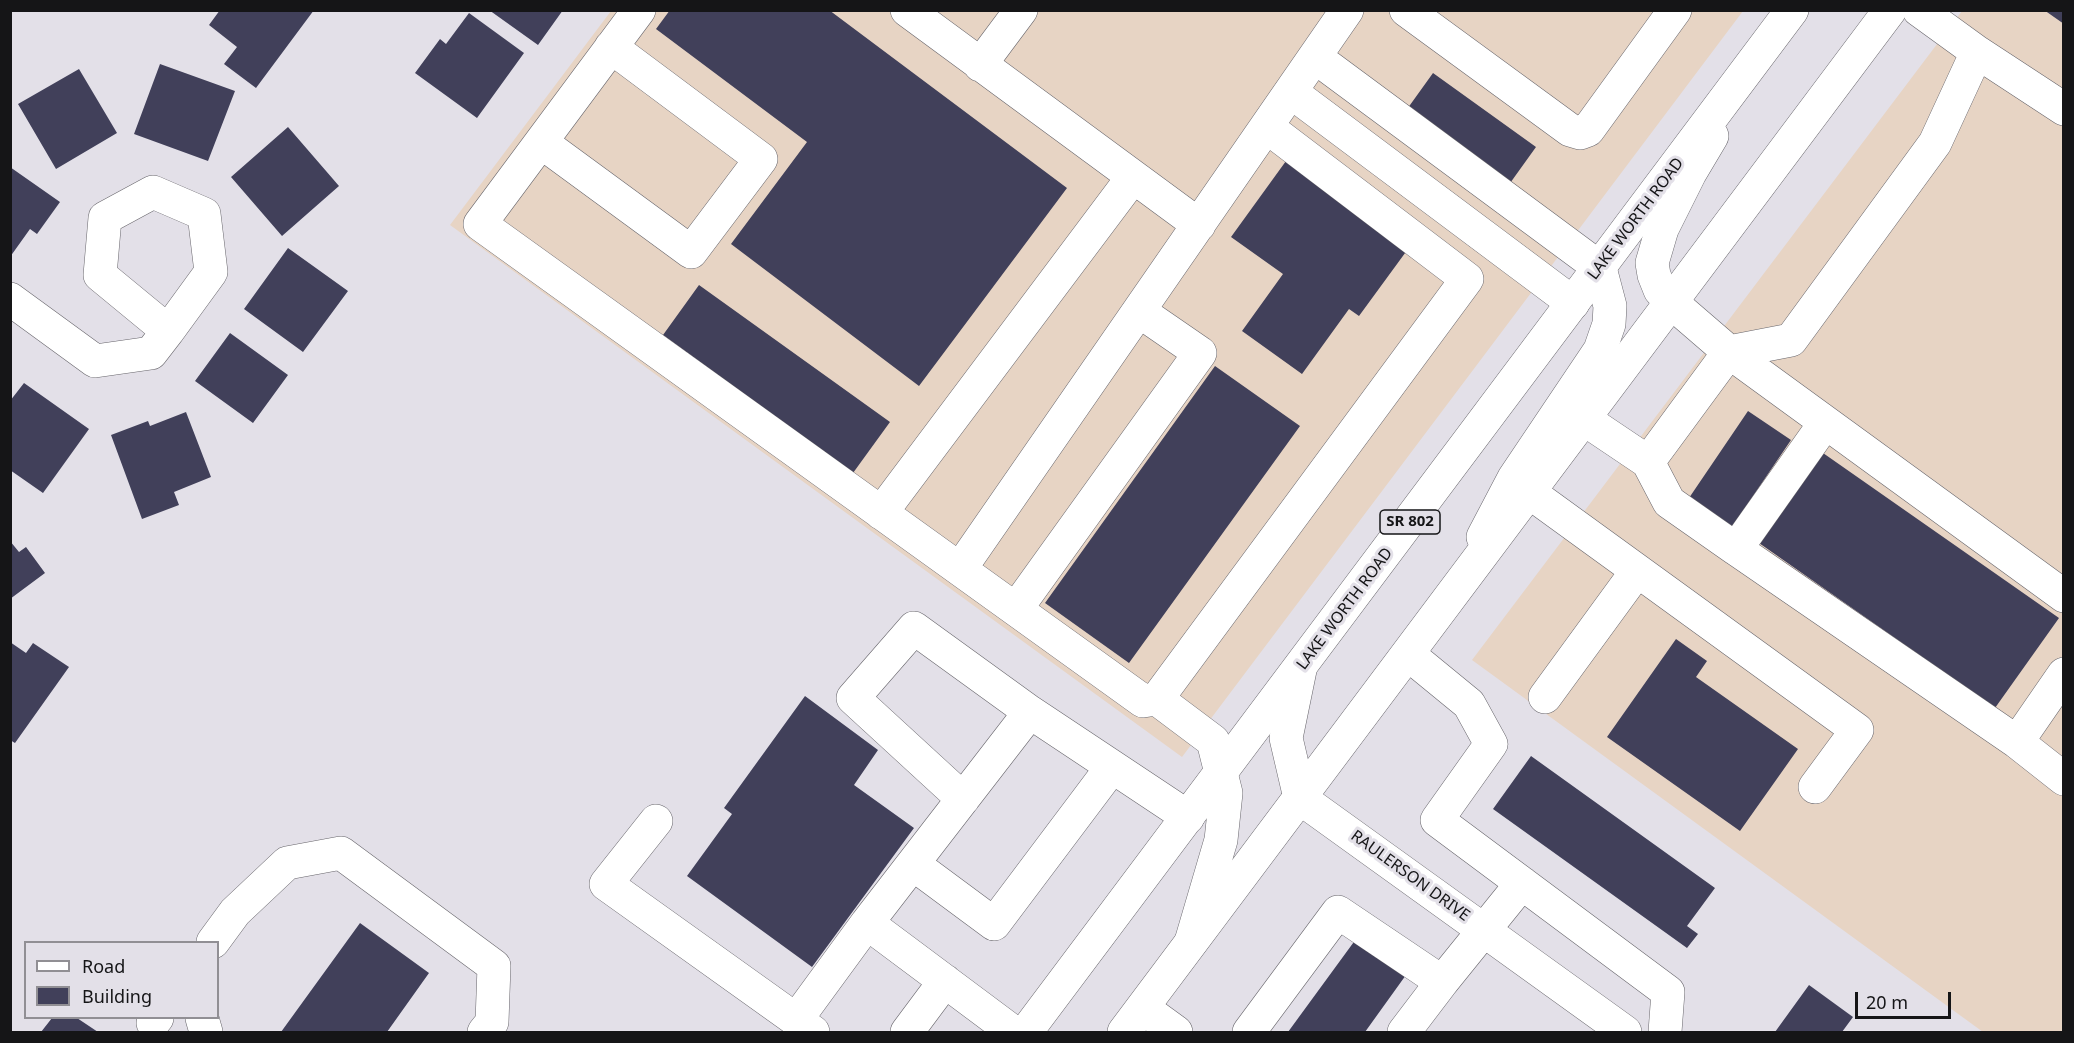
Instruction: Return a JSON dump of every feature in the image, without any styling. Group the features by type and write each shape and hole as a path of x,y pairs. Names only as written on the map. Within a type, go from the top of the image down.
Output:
{"main road":[{"path":"639,10 480,224 1143,701 1157,699 1213,741 1226,793 1221,840 1189,946"},
{"path":"907,10 1199,225"},
{"path":"980,65 1021,10"},
{"path":"960,569 1347,10"},
{"path":"1406,10 1570,130 1580,133 1588,130 1676,10"},
{"name":"LAKE WORTH ROAD","path":"1026,1032 1300,670 1792,10"},
{"path":"1176,1032 1133,1020 1890,10"},
{"path":"1919,10 1977,52 2064,109"},
{"path":"541,142 691,252 761,159 611,47"},
{"path":"1762,50 1690,173 1662,229 1652,263 1660,290 1729,352 2064,596"},
{"path":"1648,462 1729,352 1791,340 1935,143 1977,52"},
{"path":"1315,57 1600,268 1610,306 1609,324 1600,350 1514,478 1453,594"},
{"path":"1291,92 1573,303"},
{"path":"1157,699 1467,279 1267,127"},
{"path":"881,513 1133,177"},
{"path":"10,299 95,361 151,353 168,331"},
{"path":"1016,609 1200,353 1140,311"},
{"path":"1584,420 1648,462 1669,502 2017,742 2064,779"},
{"path":"1736,549 1825,423"},
{"path":"1529,492 1857,730 1815,787"},
{"path":"1545,697 1637,571"},
{"path":"963,799 853,698 914,628 1030,712 1188,817"},
{"path":"1408,654 1469,704 1491,744 1437,820 1668,992 1665,1032"},
{"path":"1300,670 1286,738 1300,798"},
{"path":"2017,742 2064,674"},
{"path":"656,821 606,884 804,1026 867,923 1030,712"},
{"path":"913,864 994,924 1112,767"},
{"name":"RAULERSON DRIVE","path":"1300,798 1625,1032"},
{"path":"214,941 235,912 286,863 340,853 494,966 492,1022 484,1032"},
{"path":"1404,1032 1483,929 1522,883"},
{"path":"1249,1032 1338,912 1442,982"},
{"path":"867,923 1013,1032"},
{"path":"907,1032 945,981"}],"shaded area":[{"path":"611,11 1743,11 1182,757 450,225"},
{"path":"1962,11 2063,11 2063,1032 1983,1032 1472,660"}],"building":[{"path":"220,10 314,10 256,88 224,64 237,47 209,25"},
{"path":"489,10 563,10 538,45"},
{"path":"670,10 829,10 1067,188 919,386 731,244 807,142 656,29"},
{"path":"2044,10 2064,10 2064,24"},
{"path":"469,13 524,53 477,118 415,73 440,39 446,44"},
{"path":"160,64 235,91 208,161 134,134"},
{"path":"79,69 117,133 56,169 18,104"},
{"path":"1433,73 1536,147 1508,186 1405,112"},
{"path":"288,127 339,186 282,236 231,177"},
{"path":"1286,161 1408,249 1359,316 1349,309 1302,374 1242,331 1283,274 1231,237"},
{"path":"10,167 60,202 37,234 30,229 10,257"},
{"path":"288,248 348,291 303,352 244,309"},
{"path":"699,285 890,422 853,473 663,335"},
{"path":"230,333 288,375 253,423 195,381"},
{"path":"1215,366 1300,426 1129,663 1045,603"},
{"path":"24,383 89,429 43,493 10,470 10,401"},
{"path":"1748,411 1791,440 1732,527 1689,498"},
{"path":"186,412 211,477 174,492 179,505 142,519 111,435 148,421 150,426"},
{"path":"1823,453 2059,618 1995,708 1759,543"},
{"path":"10,541 19,552 26,547 45,573 10,599"},
{"path":"1676,639 1707,661 1696,677 1798,749 1740,831 1607,737"},
{"path":"10,642 26,653 33,643 69,667 15,743 10,740"},
{"path":"805,696 878,750 854,785 914,828 812,967 687,876 732,814 724,808"},
{"path":"1531,756 1715,888 1687,926 1698,934 1687,948 1493,809"},
{"path":"360,923 429,973 387,1032 281,1032"},
{"path":"1356,939 1406,975 1365,1032 1288,1032"},
{"path":"1809,985 1853,1017 1842,1032 1775,1032"},
{"path":"51,1019 78,1019 98,1032 41,1032"}]}
